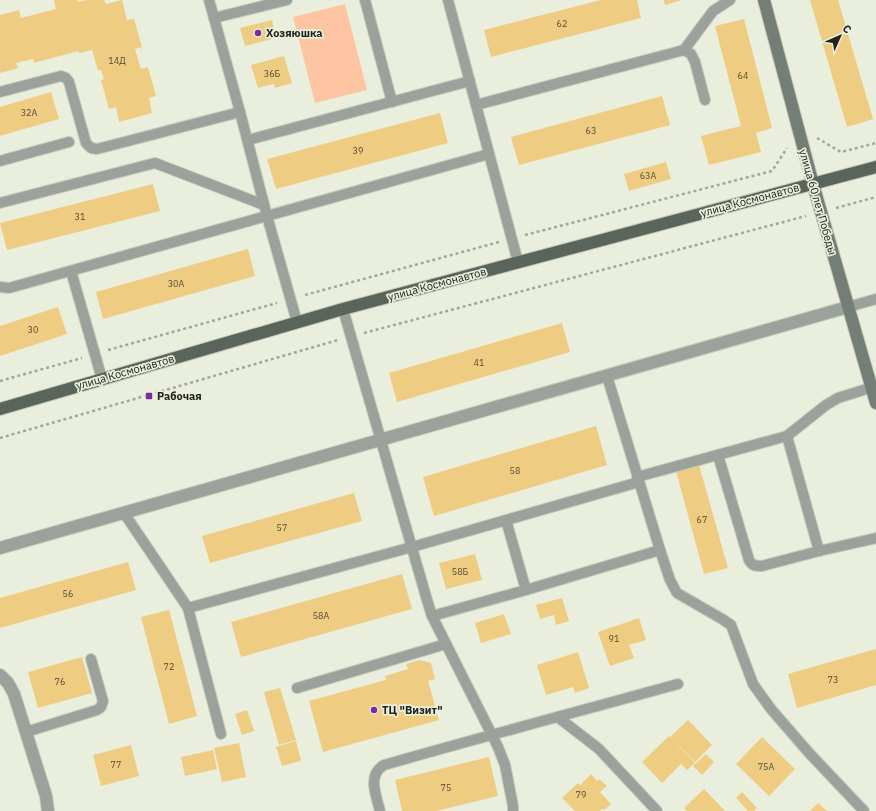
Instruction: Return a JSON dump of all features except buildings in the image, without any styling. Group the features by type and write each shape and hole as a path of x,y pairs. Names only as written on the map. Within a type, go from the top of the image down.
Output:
{"main road":[{"name":"улица Космонавтов","path":"0,409 343,309 876,167"}],"street":[{"name":"улица 60 лет Победы","path":"764,0 812,184 848,307 874,387 876,403"},
{"path":"0,548 848,307"},
{"path":"0,675 8,683 14,694 46,796 48,811"}],"lane":[{"path":"208,0 248,140 264,205 297,322"},
{"path":"214,18 287,0"},
{"path":"365,0 392,102"},
{"path":"448,0 518,262"},
{"path":"476,105 684,50 713,11 730,0"},
{"path":"684,50 691,54 695,62 705,100"},
{"path":"0,92 61,76 66,78 70,82 86,143 91,148 97,149 240,112"},
{"path":"248,140 470,81"},
{"path":"0,161 68,142"},
{"path":"0,287 9,288 489,154"},
{"path":"0,203 155,163 264,205"},
{"path":"71,271 102,379"},
{"path":"848,307 876,299"},
{"path":"343,309 352,336 426,600 432,616 505,765 513,811"},
{"path":"607,376 670,580 678,593 731,626 753,684 771,709 810,754 864,811"},
{"path":"188,608 412,547 506,520 718,454 787,436 826,405 838,398 874,387"},
{"path":"787,436 819,551"},
{"path":"718,454 751,564 762,566 876,538"},
{"path":"124,513 188,608 221,734"},
{"path":"506,520 526,590"},
{"path":"432,616 660,550"},
{"path":"297,688 446,644"},
{"path":"26,732 97,710 102,707 103,701 91,659"},
{"path":"380,811 373,781 378,768 384,765 491,734 559,718 678,684"},
{"path":"559,718 599,749 657,811"}],"path":[{"path":"0,381 291,299 772,171 788,145 817,138 841,152 876,143"},
{"path":"0,438 352,336 876,197"}],"shaded area":[{"path":"345,4 367,90 315,103 293,17"}],"place":[{"name":"Хозяюшка","path":"258,33"},
{"name":"Рабочая","path":"149,396"},
{"name":"ТЦ \"Визит\"","path":"374,710"}]}
